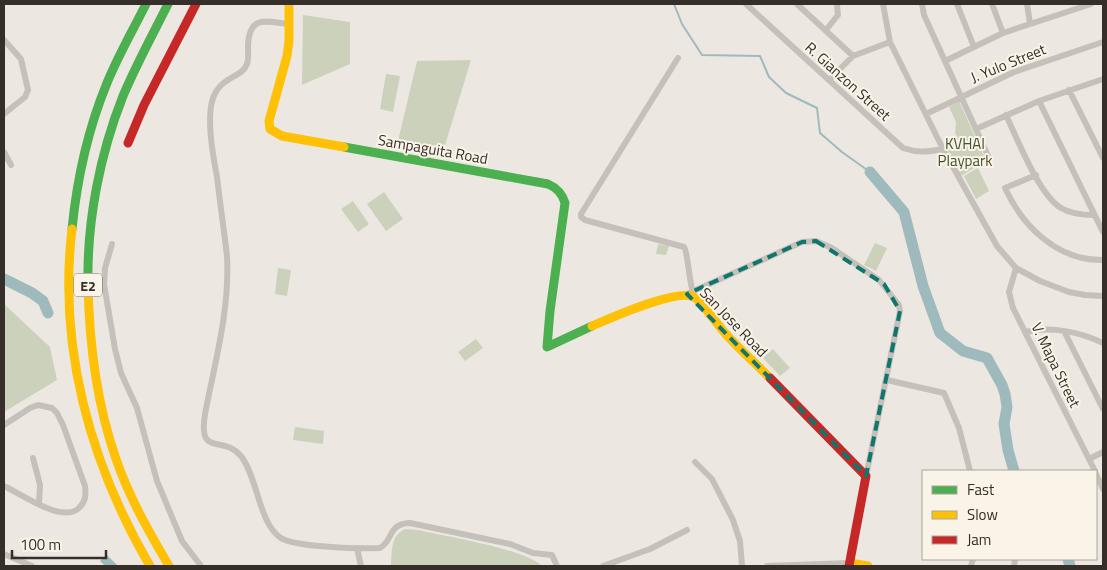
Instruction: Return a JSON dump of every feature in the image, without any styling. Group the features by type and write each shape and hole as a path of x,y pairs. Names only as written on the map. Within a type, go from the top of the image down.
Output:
{"main road":[{"name":"E2","path":"146,4 102,95 90,134 73,209 68,241 67,279 68,320 77,381 85,416 98,456 118,506 150,566"},
{"name":"E2","path":"168,4 118,109 105,152 90,226 88,278 89,329 96,379 111,445 152,537 169,566"},
{"path":"128,143 144,105 196,4"},
{"name":"Sampaguita Road","path":"288,4 287,56 269,121 270,128 278,134 548,184 557,188 565,203 547,347"},
{"name":"San Jose Road","path":"547,347 606,320 649,304 690,293 726,334 866,476"},
{"path":"866,476 849,564 868,566"}],"street":[{"name":"R. Gianzon Street","path":"746,4 903,148 924,152 943,149"},
{"path":"797,4 854,56"},
{"path":"826,30 838,16 837,4"},
{"path":"883,4 890,42 943,149 996,246 1016,268 1054,288 1085,295 1103,296"},
{"path":"922,4 924,15 989,158"},
{"path":"957,4 974,47"},
{"path":"992,4 1003,34"},
{"path":"1027,4 1030,23"},
{"path":"1062,4 1064,13"},
{"path":"945,61 1030,23 1091,4"},
{"path":"289,24 255,23 249,36 247,65 239,73 220,84 212,99 213,156 228,256 228,273 224,314 203,430 206,440 232,448 243,458 266,519 279,537 296,543 380,548 384,546 392,530 398,525 410,523 499,542 533,554 552,555 557,566"},
{"path":"4,40 21,58 28,90 25,97 4,114"},
{"path":"829,80 854,56 890,42"},
{"name":"J. Yulo Street","path":"926,114 1014,72 1103,42"},
{"path":"678,58 581,214 581,218 686,248 690,293 802,242 816,241 832,248 879,280 899,305 900,311 866,476"},
{"path":"976,129 1039,101 1103,79"},
{"path":"1069,90 1103,158"},
{"path":"1039,101 1103,232"},
{"path":"1006,115 1036,176 1050,199 1060,208 1084,215 1094,215"},
{"path":"4,152 11,165"},
{"path":"1036,176 1005,188 1010,199 1033,229 1062,252 1078,257 1103,260"},
{"path":"112,244 105,268 104,284 121,373 137,408 157,480 182,541 202,566"},
{"name":"V. Mapa Street","path":"1016,268 1011,282 1010,300 1094,470"},
{"path":"1026,332 1039,328 1064,331 1092,338 1103,343"},
{"path":"1064,331 1103,409"},
{"path":"887,380 944,393 959,428 970,470"},
{"path":"4,425 38,405 52,408 63,425 85,486 86,495 84,503 77,510 68,514 56,512 4,486"},
{"path":"1089,459 1103,452"},
{"path":"33,458 40,485 38,504"},
{"path":"695,462 712,479 733,520 740,542 742,566"},
{"name":"V. Mapa Street","path":"1097,476 1103,489"},
{"path":"603,566 650,548 687,530"},
{"path":"357,548 362,566"},
{"path":"4,554 32,566"},
{"path":"767,566 849,564"}],"highlighted area":[{"path":"816,241 884,284 900,311 866,476 726,334 687,294 802,242"}],"green space":[{"path":"303,15 350,22 350,64 302,85"},
{"path":"471,60 442,155 397,145 417,61"},
{"path":"386,74 400,76 393,112 380,109"},
{"name":"KVHAI Playpark","path":"959,101 986,161 961,176 945,146 958,138 955,133 956,122 949,107"},
{"path":"978,168 989,191 976,199 964,176"},
{"path":"384,192 403,219 386,231 367,204"},
{"path":"353,201 369,224 358,232 341,209"},
{"path":"875,243 887,248 876,271 864,265"},
{"path":"658,244 669,246 666,255 656,254"},
{"path":"278,268 291,270 287,296 275,294"},
{"path":"4,304 50,347 57,380 4,412"},
{"path":"476,339 483,348 465,361 458,352"},
{"path":"773,349 790,368 780,376 763,358"},
{"path":"295,427 324,431 323,444 293,440"},
{"path":"405,529 418,530 503,549 520,554 542,566 391,566 394,540"}],"water":[{"path":"107,555 118,566 105,566 100,561"}],"waterway":[{"path":"674,4 682,24 702,55 760,56 769,77 786,93 817,108 820,133 870,172"},
{"path":"870,172 904,212 923,286 940,333 963,351 987,358 1002,385 1007,407 1004,424 1014,470"},
{"path":"4,279 32,293 43,301 48,313"},
{"path":"1068,560 1070,566"}],"traffic: fast":[{"path":"72,229 80,173 94,118 111,73 146,4"},
{"path":"88,282 90,235 96,188 108,141 128,84 168,4"},
{"path":"344,147 548,184 554,187 559,191 565,203 547,347 592,326"}],"traffic: slow":[{"path":"289,4 287,56 269,121 270,129 282,136 344,147"},
{"path":"72,229 69,273 70,317 75,361 83,403 95,445 111,487 129,527 150,566"},
{"path":"88,282 92,350 103,416 109,438 133,501 169,566"},
{"path":"592,326 659,300 686,295 694,297 729,338 770,378"},
{"path":"850,563 868,566"}],"traffic: jam":[{"path":"128,143 144,105 196,4"},
{"path":"770,378 866,476 849,566"}]}
